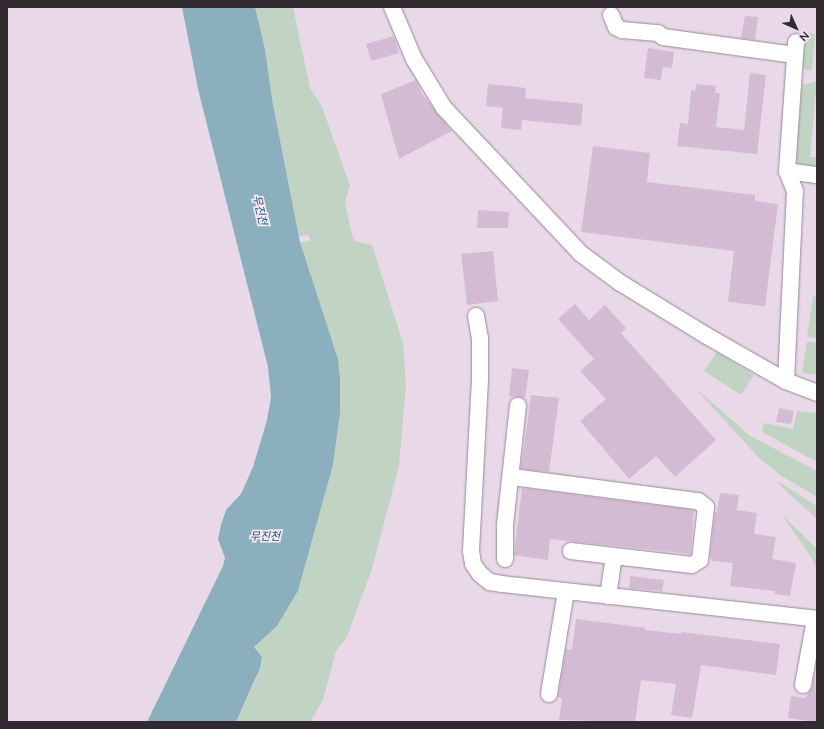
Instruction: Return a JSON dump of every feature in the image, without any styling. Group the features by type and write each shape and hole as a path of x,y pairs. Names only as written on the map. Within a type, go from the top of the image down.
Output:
{"lane":[{"path":"392,7 414,59 444,108 580,253 619,282 686,324 786,381 817,393"},
{"path":"611,15 616,27 622,30 658,33 663,37 796,49 787,171 795,191 786,381"},
{"path":"787,171 817,175"},
{"path":"476,316 480,338 472,504 473,564 490,582 816,619 803,685"},
{"path":"505,559 505,525 512,477 518,406"},
{"path":"512,477 698,501 706,507 700,560 692,565 571,551"},
{"path":"608,596 614,556"},
{"path":"549,694 566,591"}],"green space":[{"path":"255,7 293,7 310,88 322,107 350,185 345,202 352,235 355,241 372,245 403,343 406,386 399,466 372,569 347,637 336,651 323,700 310,722 236,722 256,679 262,657 254,647 277,626 298,591 333,465 340,413 338,359 300,242 311,241 309,235 299,236 272,99 265,49"},
{"path":"808,33 815,34 812,70 806,70 801,65"},
{"path":"817,81 810,157 817,157 817,168 799,165 796,158 802,85"},
{"path":"813,296 817,297 817,338 807,337"},
{"path":"807,341 817,343 817,375 802,373"},
{"path":"717,352 754,375 741,395 704,371"},
{"path":"695,388 749,435 817,471 817,497 780,475 758,457"},
{"path":"797,411 817,413 817,462 762,432 764,423 793,429"},
{"path":"776,480 817,506 817,519 789,494"},
{"path":"782,515 817,549 817,570 811,557"}],"water":[{"name":"무진천","path":"182,7 255,7 265,49 272,99 300,242 338,359 340,380 340,413 333,465 298,591 277,626 254,647 262,657 260,668 236,722 147,722 223,566 225,558 218,539 221,525 226,510 241,494 253,467 267,420 271,397 268,367 198,89"}],"building":[{"path":"745,16 758,17 755,40 741,38"},
{"path":"394,36 399,53 371,61 366,44"},
{"path":"648,48 674,52 672,68 663,67 661,80 644,78"},
{"path":"750,73 766,75 757,154 677,146 680,123 688,124 691,90 695,91 696,84 716,86 715,93 720,93 716,127 744,130"},
{"path":"416,80 422,94 452,131 399,159 381,94"},
{"path":"488,84 526,88 525,98 583,104 581,126 522,120 521,130 501,128 503,108 486,106"},
{"path":"593,146 650,153 647,182 755,195 755,201 778,204 765,306 728,302 734,251 581,232"},
{"path":"478,210 509,212 508,228 477,228"},
{"path":"493,251 498,301 467,305 461,254"},
{"path":"575,304 589,320 605,305 626,328 621,333 716,440 675,477 656,456 629,479 580,421 606,399 580,371 594,359 558,319"},
{"path":"512,368 529,370 525,398 509,396"},
{"path":"531,395 559,398 549,472 521,469"},
{"path":"779,408 794,411 791,424 776,422"},
{"path":"522,488 694,510 691,554 550,539 548,560 514,555"},
{"path":"720,493 739,495 737,510 757,513 754,534 776,537 772,559 796,563 790,596 775,594 775,591 730,586 733,563 712,561 710,557 715,512 717,512"},
{"path":"630,576 664,580 662,591 629,588"},
{"path":"576,619 646,628 645,630 681,634 681,632 780,644 776,675 701,665 692,718 671,715 676,684 641,680 635,722 559,720 562,698 558,697 566,649 572,650"},
{"path":"815,670 817,722 788,718 791,696 805,698 812,687"}]}
